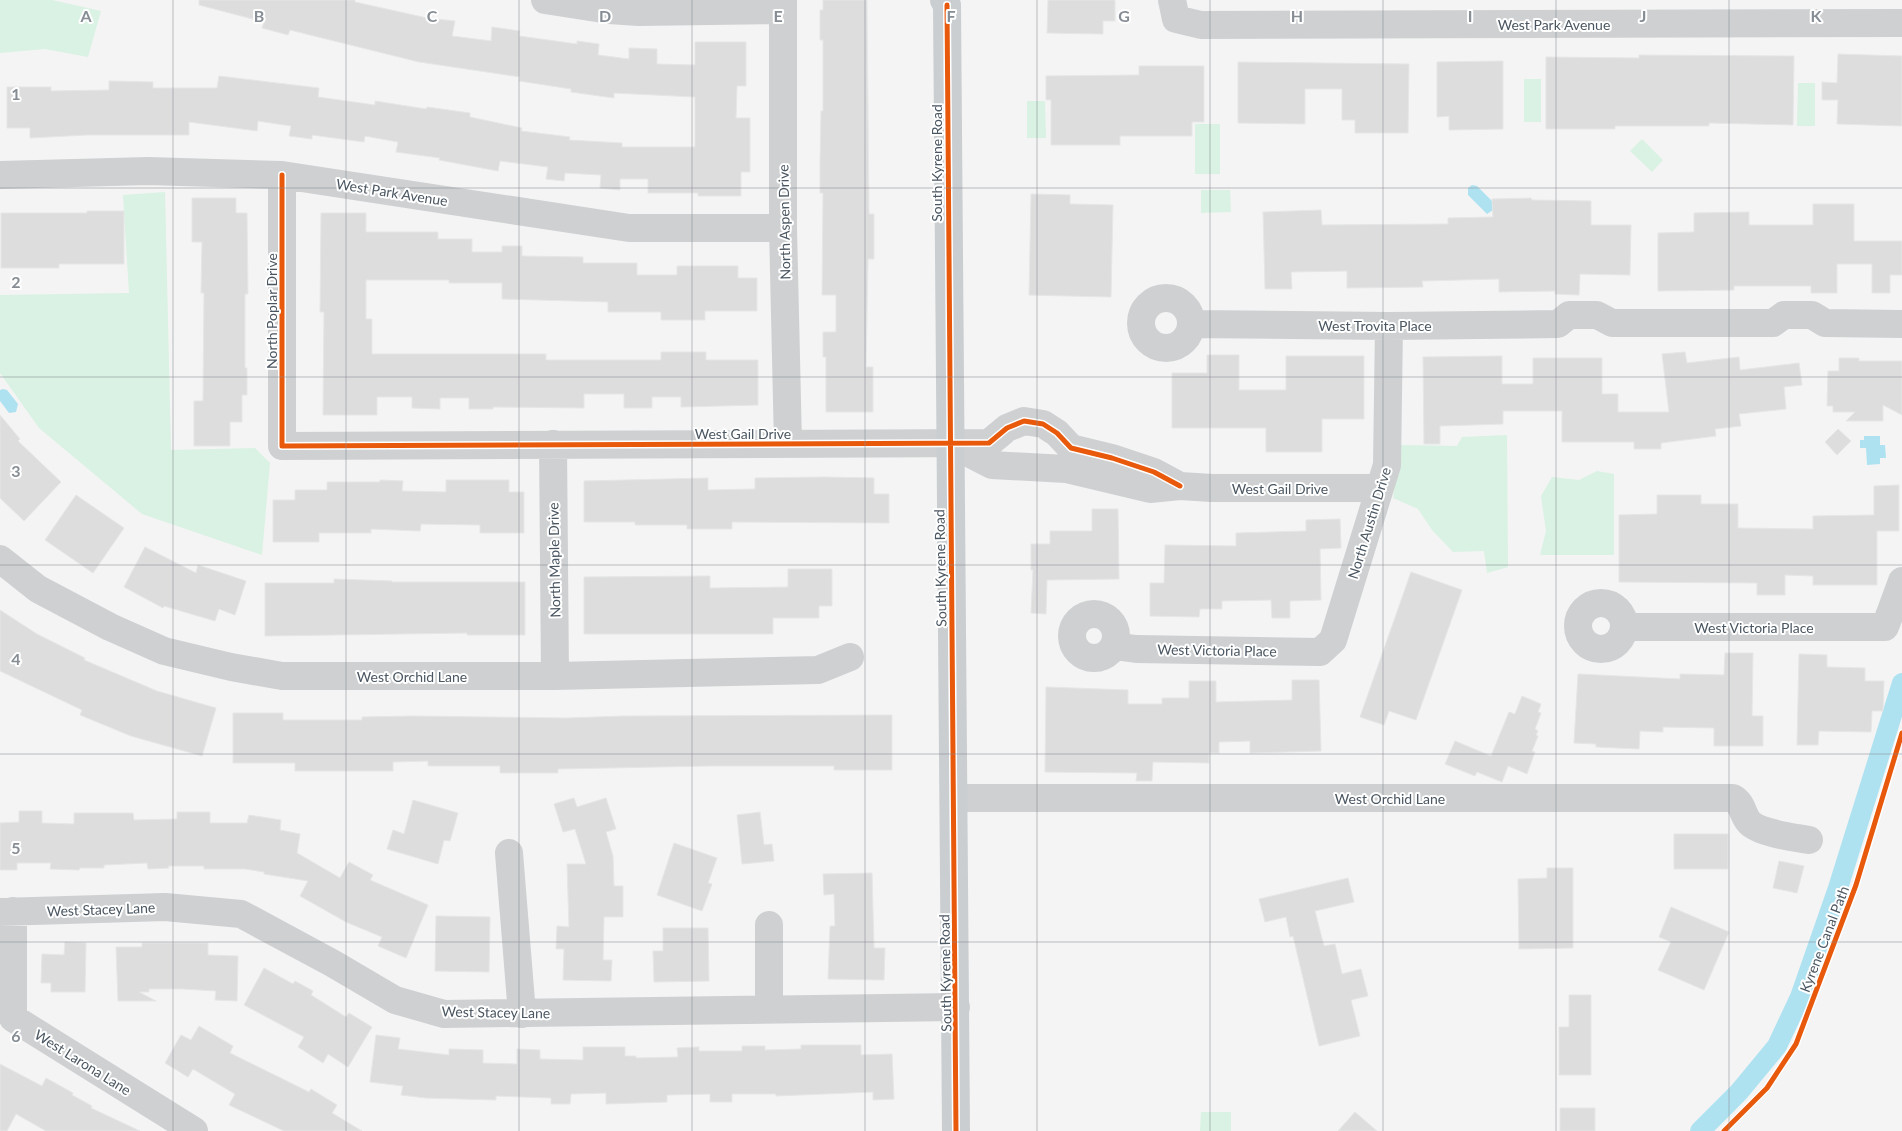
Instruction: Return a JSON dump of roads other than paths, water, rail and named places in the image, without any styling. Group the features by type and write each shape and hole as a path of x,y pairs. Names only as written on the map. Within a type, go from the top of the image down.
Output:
{"main road":[{"name":"South Kyrene Road","path":"947,2 949,443 956,1131"}],"street":[{"path":"545,0 609,10 639,12 783,5"},
{"name":"North Aspen Drive","path":"783,5 783,228 788,444"},
{"name":"West Park Avenue","path":"1174,9 1201,25 1902,23"},
{"name":"West Park Avenue","path":"0,175 148,171 282,175 629,228 783,228"},
{"name":"North Poplar Drive","path":"282,175 282,446"},
{"name":"West Trovita Place","path":"1192,324 1389,326 1558,324 1569,315 1597,315 1612,323 1772,323 1782,331 1814,331 1825,323 1902,324"},
{"name":"North Austin Drive","path":"1320,652 1333,640 1387,465 1389,442 1389,326"},
{"name":"West Gail Drive","path":"282,446 989,443 1007,428 1024,421 1043,424 1057,434 1071,448 1112,458 1154,472 1180,486"},
{"name":"West Gail Drive","path":"949,443 992,465 1066,469 1150,489 1180,486 1212,488 1380,488"},
{"name":"North Maple Drive","path":"553,444 555,676"},
{"name":"West Orchid Lane","path":"0,559 38,589 110,627 164,651 231,667 282,676 555,676 818,670 850,657"},
{"name":"West Victoria Place","path":"1624,626 1884,626 1902,582"},
{"name":"West Victoria Place","path":"1114,646 1136,650 1320,652"},
{"name":"West Orchid Lane","path":"954,798 1733,798 1739,801 1749,823 1761,829 1809,840"},
{"path":"509,853 522,1014"},
{"name":"West Stacey Lane","path":"6,912 165,907 241,914 332,963 395,1000 444,1014 956,1007"},
{"name":"West Larona Lane","path":"6,912 13,1018 188,1130"},
{"path":"769,925 769,1009"}],"water":[{"path":"1472,185 1477,186 1496,205 1496,208 1487,214 1468,195 1468,188"},
{"path":"0,390 7,390 18,404 16,412 9,413 0,401"},
{"path":"1864,436 1880,436 1880,445 1885,445 1886,458 1880,458 1880,464 1867,465 1866,448 1860,448 1860,440 1864,440"}],"waterway":[{"path":"1700,1131 1739,1092 1777,1046 1800,997 1838,888 1902,683"}]}
